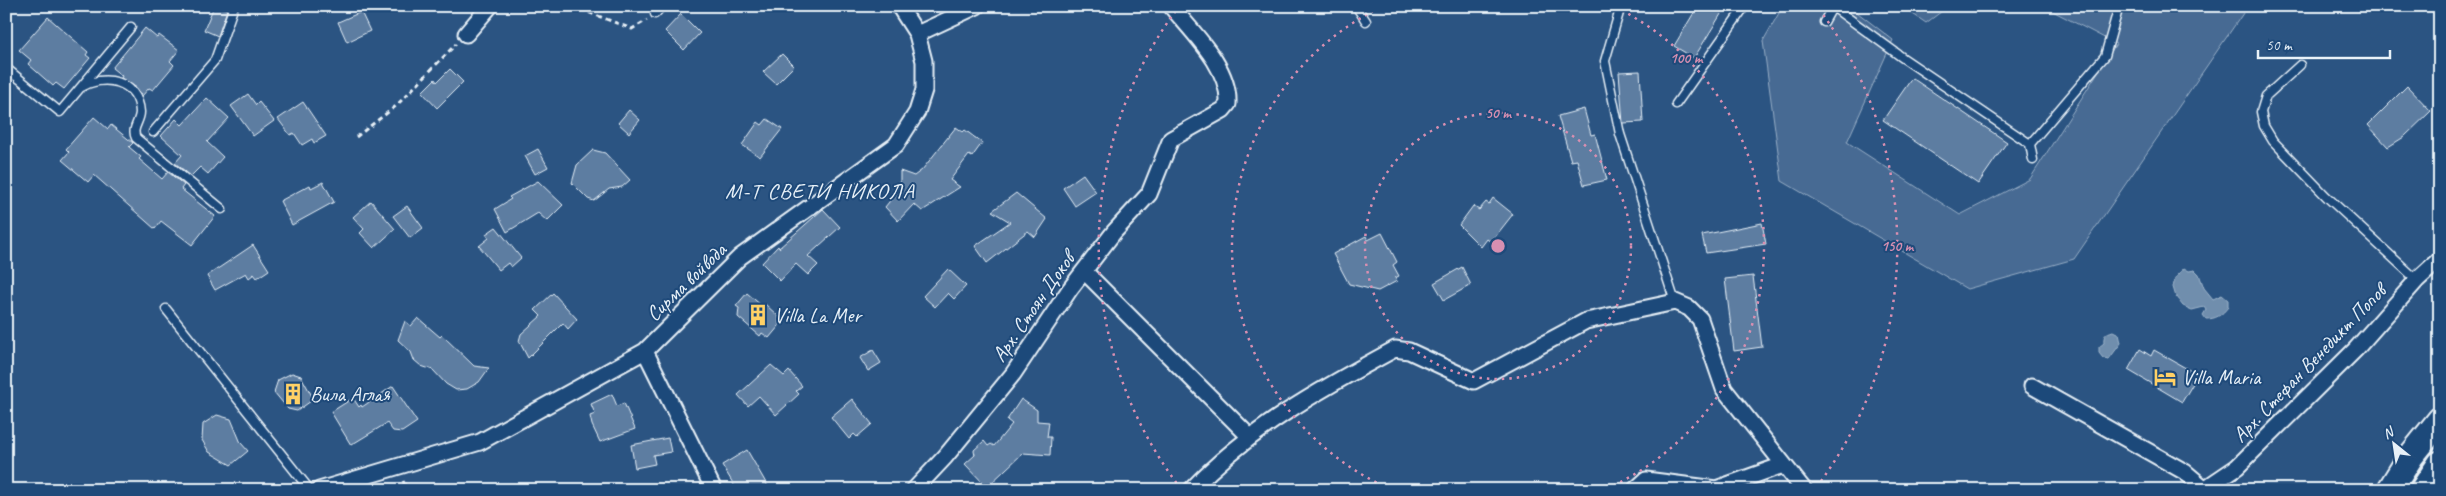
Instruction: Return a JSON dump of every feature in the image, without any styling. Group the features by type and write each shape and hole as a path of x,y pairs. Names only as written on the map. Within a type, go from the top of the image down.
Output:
{"highway":[{"path":"2390,490 2411,456 2440,420"},
{"path":"2423,490 2440,464"}],"street":[{"path":"466,34 490,6"},
{"name":"Сирма войвода","path":"319,490 480,442 645,351 740,257 896,145 917,112 924,90 924,62 917,34 899,6"},
{"path":"917,34 977,6"},
{"name":"Арх. Стоян Доков","path":"914,490 945,457 1013,374 1084,271 1114,232 1149,194 1172,139 1223,110 1228,104 1229,94 1215,61 1171,6"},
{"name":"Арх. Стефан Венедикт Попов","path":"2203,489 2236,467 2356,349 2417,280 2440,259"},
{"path":"1084,271 1250,437"},
{"path":"1191,490 1215,465 1250,437 1315,392 1395,349 1409,351 1474,381 1586,321 1676,302 1689,308 1700,319 1724,389 1804,490"},
{"path":"645,351 714,490"},
{"path":"2032,386 2185,472 2203,489"},
{"path":"1635,490 1646,480 1716,489 1783,465"}],"lane":[{"path":"153,132 215,60 222,45 234,6"},
{"path":"655,14 662,6"},
{"path":"1356,6 1366,21"},
{"path":"1621,6 1606,61 1620,134 1676,302"},
{"path":"1676,104 1745,6"},
{"path":"1824,22 1833,6 1903,58 2030,144 2033,160"},
{"path":"2030,144 2105,56 2118,6"},
{"path":"6,68 60,112 131,27"},
{"path":"2300,65 2266,96 2261,112 2264,126 2273,141 2326,196 2417,280"},
{"path":"80,88 95,80 103,79 122,84 130,90 139,106 140,116 134,128 136,138 222,209"},
{"path":"166,309 310,490"}],"path":[{"path":"572,6 632,29 655,14"},
{"path":"356,137 396,106 466,34"}],"shaded area":[{"path":"1783,6 1849,6 1893,40 1847,142 1960,215 2030,179 2116,44 2043,6 2248,6 2074,259 1967,289 1782,181 1763,41"},
{"path":"1901,6 1949,6 1926,23"},
{"path":"2184,268 2189,271 2195,270 2199,274 2204,288 2213,299 2222,295 2228,300 2228,307 2221,314 2206,319 2203,315 2206,310 2204,307 2192,310 2183,306 2176,297 2173,287 2175,279"},
{"path":"2113,331 2119,334 2121,343 2109,359 2103,358 2099,353 2099,347 2104,343 2106,335"}],"building":[{"path":"214,6 227,10 218,36 204,30"},
{"path":"1698,6 1726,6 1694,58 1674,46"},
{"path":"361,12 370,31 347,42 338,22"},
{"path":"681,14 700,33 684,50 665,31"},
{"path":"48,17 88,52 86,55 90,58 64,89 56,83 53,86 28,64 31,60 19,50"},
{"path":"145,28 157,38 159,35 179,50 170,61 174,65 153,90 149,88 142,96 137,88 121,78 122,76 112,68"},
{"path":"782,54 794,66 776,84 763,72"},
{"path":"450,69 463,82 437,108 422,92 435,79 437,82"},
{"path":"1640,71 1643,122 1623,123 1619,72"},
{"path":"1912,78 2007,142 1978,184 1883,120"},
{"path":"2407,86 2431,111 2404,137 2388,147 2368,125"},
{"path":"248,94 256,105 259,102 274,121 253,136 231,106"},
{"path":"207,98 229,118 207,142 223,157 208,174 200,167 191,176 175,163 182,155 161,136 176,119 182,125"},
{"path":"303,102 326,136 314,143 312,139 302,145 294,133 290,135 278,119"},
{"path":"1584,109 1591,135 1595,134 1607,180 1584,185 1577,160 1571,161 1558,116"},
{"path":"629,110 640,120 629,133 618,123"},
{"path":"94,117 108,129 111,125 133,143 129,147 141,157 139,159 162,179 168,172 184,185 181,189 215,216 192,245 161,221 155,229 94,175 88,182 62,160 69,152 66,149"},
{"path":"767,119 782,129 760,157 742,145 758,122 762,125"},
{"path":"956,127 963,132 965,130 982,143 972,157 969,155 950,180 960,187 922,211 914,204 898,221 885,207 897,192 894,187 900,183 900,171 914,176 922,170"},
{"path":"538,149 548,167 535,174 525,156"},
{"path":"593,150 605,153 630,180 622,187 609,189 594,201 588,199 572,183 577,165"},
{"path":"1083,174 1096,192 1075,206 1063,188"},
{"path":"538,181 563,205 547,221 538,213 507,232 495,209 511,199 509,197"},
{"path":"323,182 334,202 292,225 280,201 310,185 311,188"},
{"path":"1016,193 1047,219 1035,237 1028,231 987,263 975,246 1010,222 992,211"},
{"path":"1493,198 1513,214 1491,242 1487,239 1481,247 1459,225 1473,206 1479,210 1486,202 1489,204"},
{"path":"371,201 395,229 374,248 360,233 364,229 353,217"},
{"path":"407,206 423,228 410,238 393,216"},
{"path":"823,209 840,227 808,256 818,265 808,275 796,264 780,281 762,263 778,246 779,248"},
{"path":"1762,223 1766,244 1706,253 1702,235"},
{"path":"496,227 521,258 511,267 508,263 499,270 479,246 489,238 486,234"},
{"path":"1382,233 1397,262 1393,265 1399,276 1395,278 1397,281 1378,291 1349,284 1333,254 1366,236 1368,240"},
{"path":"253,245 269,270 257,278 254,274 249,278 246,273 215,290 207,276"},
{"path":"1462,267 1471,285 1444,300 1434,283"},
{"path":"948,269 966,286 954,299 948,293 935,307 923,296"},
{"path":"1753,276 1762,347 1734,351 1725,279"},
{"path":"553,293 577,319 568,329 563,323 528,358 519,341 521,334 541,316 535,310"},
{"name":"Villa La Mer","path":"747,293 762,306 765,304 779,317 779,326 769,338 762,333 760,336 738,317 739,308 736,306"},
{"path":"418,318 440,337 442,335 474,366 489,368 479,382 467,389 456,390 446,384 433,370 421,366 414,360 411,352 398,340 405,321 411,326"},
{"path":"2140,349 2151,356 2154,350 2198,375 2182,402 2128,370"},
{"path":"873,350 881,363 868,371 860,358"},
{"path":"771,365 784,376 789,371 802,386 796,391 799,394 776,415 759,396 748,406 738,395"},
{"name":"Вила Аглая","path":"292,373 301,376 312,396 311,401 297,411 288,409 274,392 278,380"},
{"path":"393,386 417,422 402,432 393,431 387,423 351,445 331,412 353,398 359,407 361,405 362,407"},
{"path":"612,394 617,406 624,403 635,429 600,442 592,425 590,416 595,414 591,404"},
{"path":"852,399 872,424 857,437 854,434 849,439 831,417"},
{"path":"1021,399 1037,410 1037,421 1049,422 1047,437 1051,437 1050,455 1023,453 987,487 965,464 975,455 974,450 984,441 988,446 991,444 994,446 1012,424 1007,420"},
{"path":"217,415 231,419 241,443 248,451 231,465 209,452 202,440 203,424"},
{"path":"668,438 671,452 653,455 655,464 635,468 631,445"},
{"path":"747,450 770,490 737,490 722,465"}],"place":[{"name":"Villa La Mer","path":"758,315"},
{"name":"Villa Maria","path":"2165,377"},
{"name":"Вила Аглая","path":"293,394"}],"district":[{"name":"М-Т СВЕТИ НИКОЛА","path":"820,190"}]}
